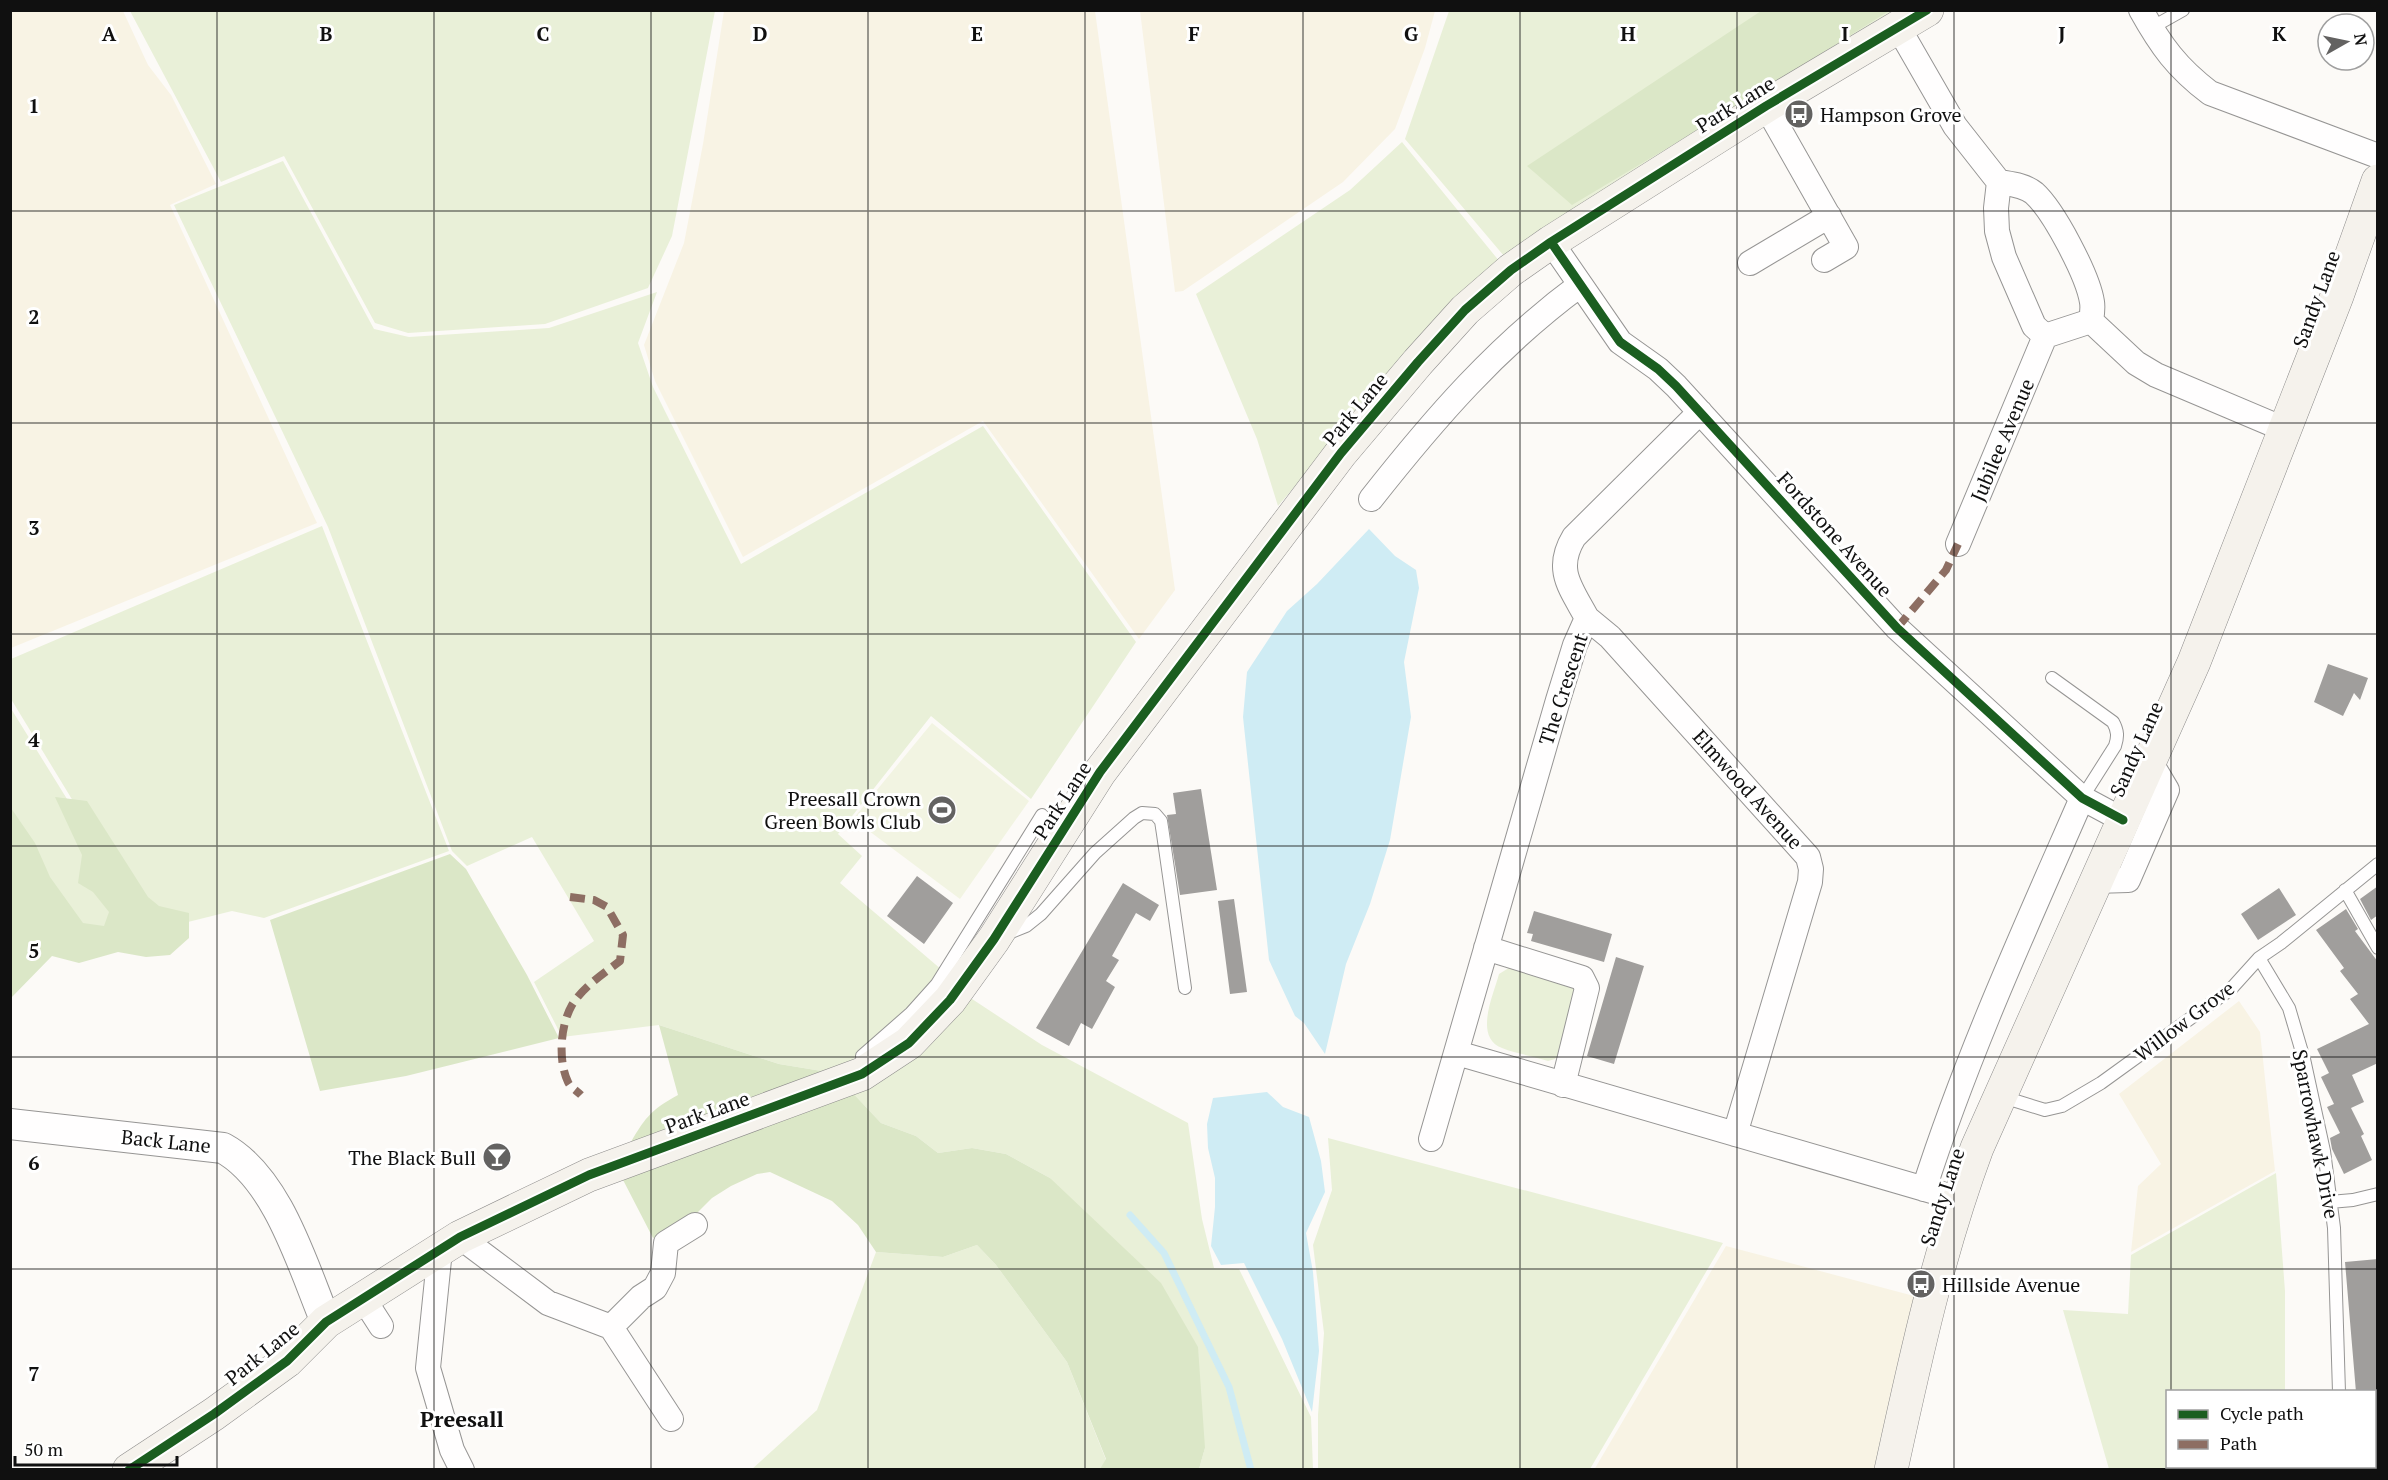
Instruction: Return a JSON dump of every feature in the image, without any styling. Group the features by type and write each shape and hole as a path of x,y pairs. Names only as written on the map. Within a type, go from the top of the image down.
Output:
{"main road":[{"name":"Park Lane","path":"129,1470 287,1361 326,1322 450,1243 589,1175 847,1080 872,1068 909,1044 950,1000 994,939 1100,772 1341,453 1465,310 1503,277 1551,242 1766,106 1927,10"},
{"name":"Sandy Lane","path":"1891,1470 1922,1328 1959,1199 1977,1148 2095,881 2151,763 2194,662 2286,430 2378,181"}],"street":[{"path":"2146,19 2168,54 2186,76 2210,93 2378,156"},
{"path":"1898,27 1955,126 1999,182 2019,186 2034,193 2051,215 2088,285 2093,305 2091,321"},
{"path":"1766,106 1846,246 1824,260"},
{"path":"1999,182 1996,208 1997,231 2004,257 2034,326 2045,336 2091,321"},
{"path":"1750,263 1829,216"},
{"name":"Fordstone Avenue","path":"1551,242 1620,342 1658,369 1700,412 1897,628 2082,798 2123,820"},
{"path":"1371,499 1428,426 1477,374 1521,332 1580,285"},
{"path":"2091,321 2136,363 2156,375 2286,430"},
{"name":"Jubilee Avenue","path":"1958,544 2045,336"},
{"name":"The Crescent","path":"1431,1139 1561,689 1575,645 1587,618 1570,587 1564,569 1565,552 1574,537 1700,412"},
{"name":"Elmwood Avenue","path":"1587,618 1610,637 1808,857 1811,868 1806,894 1734,1134"},
{"path":"2095,881 2128,880 2167,790 2151,763"},
{"name":"Sandy Lane","path":"1924,1189 1938,1145 2012,960 2082,798"},
{"path":"1486,948 1582,978 1587,988 1563,1084"},
{"path":"1457,1053 1959,1199"},
{"name":"Back Lane","path":"10,1124 223,1148 236,1154 267,1191 284,1220 326,1322"},
{"path":"611,1328 641,1297 655,1288 663,1273 666,1243 695,1225"},
{"path":"462,1470 452,1450 428,1368 450,1243 548,1302 611,1328 671,1419"},
{"path":"363,1298 381,1326"}],"lane":[{"path":"2146,19 2183,10"},
{"path":"2052,678 2113,722 2117,728 2118,738 2115,746 2082,798"},
{"path":"994,939 1026,926 1041,914 1095,853 1126,825 1142,813 1155,814 1161,821 1164,834 1185,988"},
{"path":"847,1080 859,1059 911,1014 937,984 1042,815"},
{"name":"Willow Grove","path":"2000,1096 2045,1110 2062,1106 2102,1083 2231,989 2259,958 2281,944 2378,864"},
{"path":"2345,890 2378,948"},
{"name":"Sparrowhawk Drive","path":"2259,958 2289,1008 2304,1059 2324,1151 2334,1228 2339,1390"},
{"path":"2330,1202 2353,1200 2378,1194"}],"shaded area":[{"path":"11,10 123,11 148,65 171,95 216,184 170,205 317,523 11,648"},
{"path":"1140,10 1435,11 1425,48 1395,129 1343,182 1183,291 1175,292"},
{"path":"724,11 1095,11 1175,590 1139,639 983,421 743,557 655,381 644,345 684,243 703,144"},
{"path":"2239,1001 2260,1032 2275,1171 2131,1252 2138,1186 2161,1164 2119,1094"},
{"path":"1726,1246 1914,1296 1877,1469 1594,1470"}],"green space":[{"path":"130,11 715,11 672,236 648,288 545,324 408,333 375,323 284,156 221,182"},
{"path":"1449,11 1895,11 1504,256 1405,139"},
{"path":"1761,11 1889,11 1741,104 1572,205 1527,166"},
{"path":"1402,142 1500,262 1376,391 1278,506 1257,439 1196,294 1350,190"},
{"path":"283,161 374,329 409,337 549,328 657,292 638,343 653,387 741,564 983,426 1136,642 1031,799 931,716 838,834 862,856 840,883 942,970 918,999 857,1055 840,1074 779,1064 659,1025 562,1037 534,982 594,941 532,837 467,866 452,851 328,527 174,205"},
{"path":"322,526 449,851 264,918 232,911 152,931 11,699 11,659"},
{"path":"10,707 150,933 83,944 11,822"},
{"name":"Preesall Crown Green Bowls Club","path":"932,723 1029,801 960,899 853,819"},
{"path":"55,797 87,801 148,897 159,906 189,913 189,938 170,955 146,957 118,952 79,963 52,956 11,998 11,808 35,843 50,877 83,923 104,926 109,912 93,892 78,883 82,855"},
{"path":"450,854 466,869 527,975 559,1038 406,1076 320,1091 270,920"},
{"path":"1512,966 1571,985 1576,993 1559,1053 1555,1059 1548,1061 1502,1048 1493,1042 1489,1035 1488,1014 1499,974"},
{"path":"969,997 1042,1045 1188,1123 1202,1219 1214,1268 1239,1269 1311,1417 1313,1469 1199,1469 1205,1448 1050,1178 1006,1154 972,1148 938,1153 916,1136 881,1123 849,1089"},
{"path":"659,1025 779,1064 840,1074 628,1147 648,1116 678,1095"},
{"path":"849,1089 881,1123 916,1136 938,1153 972,1148 1006,1154 1050,1178 1161,1283 1198,1347 1205,1448 1199,1469 1100,1469 1106,1459 1067,1362 996,1265 977,1245 943,1257 876,1252 858,1225 832,1201 770,1172 757,1174 731,1186 712,1198 695,1215 671,1232 653,1238 621,1176"},
{"path":"1328,1138 1723,1243 1590,1469 1318,1469 1318,1415 1324,1333 1313,1245 1332,1190"},
{"path":"2276,1173 2285,1291 2285,1390 2166,1390 2166,1468 2285,1469 2109,1469 2063,1310 2128,1314 2131,1255"},
{"path":"977,1245 996,1265 1067,1362 1106,1460 1100,1470 751,1470 817,1410 876,1252 943,1257"}],"water":[{"path":"1369,529 1395,556 1416,570 1419,588 1404,662 1411,717 1390,840 1370,904 1346,964 1325,1054 1304,1023 1295,1016 1269,960 1243,717 1247,672 1287,611 1317,584"},
{"path":"1267,1092 1283,1107 1309,1117 1321,1161 1325,1192 1306,1233 1313,1272 1319,1351 1312,1412 1282,1339 1244,1263 1221,1265 1211,1246 1215,1178 1208,1148 1207,1124 1213,1098"}],"building":[{"path":"2328,664 2368,678 2360,700 2354,693 2343,716 2314,702"},
{"path":"1201,789 1217,890 1180,895 1167,815 1176,814 1173,793"},
{"path":"917,876 953,903 924,944 887,916"},
{"path":"1123,883 1159,905 1150,921 1136,913 1112,956 1119,960 1106,981 1115,987 1092,1029 1081,1023 1069,1046 1036,1028"},
{"path":"2378,886 2378,915 2371,920 2360,899"},
{"path":"2279,888 2296,915 2258,940 2241,914"},
{"path":"1234,899 1247,992 1230,994 1218,901"},
{"path":"2346,909 2358,929 2355,931 2378,962 2378,1063 2352,1075 2364,1102 2351,1108 2364,1134 2361,1136 2372,1160 2344,1174 2332,1149 2330,1138 2340,1133 2327,1107 2334,1104 2321,1077 2329,1073 2317,1049 2369,1024 2350,999 2358,994 2340,971 2344,968 2316,930"},
{"path":"1534,911 1612,934 1604,962 1531,941 1533,934 1527,933"},
{"path":"1616,957 1644,966 1614,1064 1587,1056"},
{"path":"2378,1259 2378,1392 2376,1390 2356,1390 2345,1262"}],"waterway":[{"path":"1130,1215 1164,1253 1229,1387 1251,1470"}],"marked path":[{"path":"1897,628 1946,570 1958,544"},
{"path":"570,897 594,900 607,907 623,935 620,961 582,992 572,1005 565,1023 562,1044 565,1074 569,1084 581,1095"}],"cycle path":[{"path":"129,1470 214,1414 287,1361 326,1322 460,1237 589,1175 862,1074 909,1043 950,1000 994,939 1100,772 1341,453 1465,310 1511,270 1551,242 1766,106 1927,10"},
{"path":"1551,242 1620,342 1658,369 1676,386 1897,628 2082,798 2123,820"}],"place":[{"name":"Hampson Grove","path":"1799,114"},
{"name":"Preesall Crown Green Bowls Club","path":"942,810"},
{"name":"The Black Bull","path":"497,1157"},
{"name":"Hillside Avenue","path":"1921,1284"}],"district":[{"name":"Preesall","path":"462,1418"}]}
